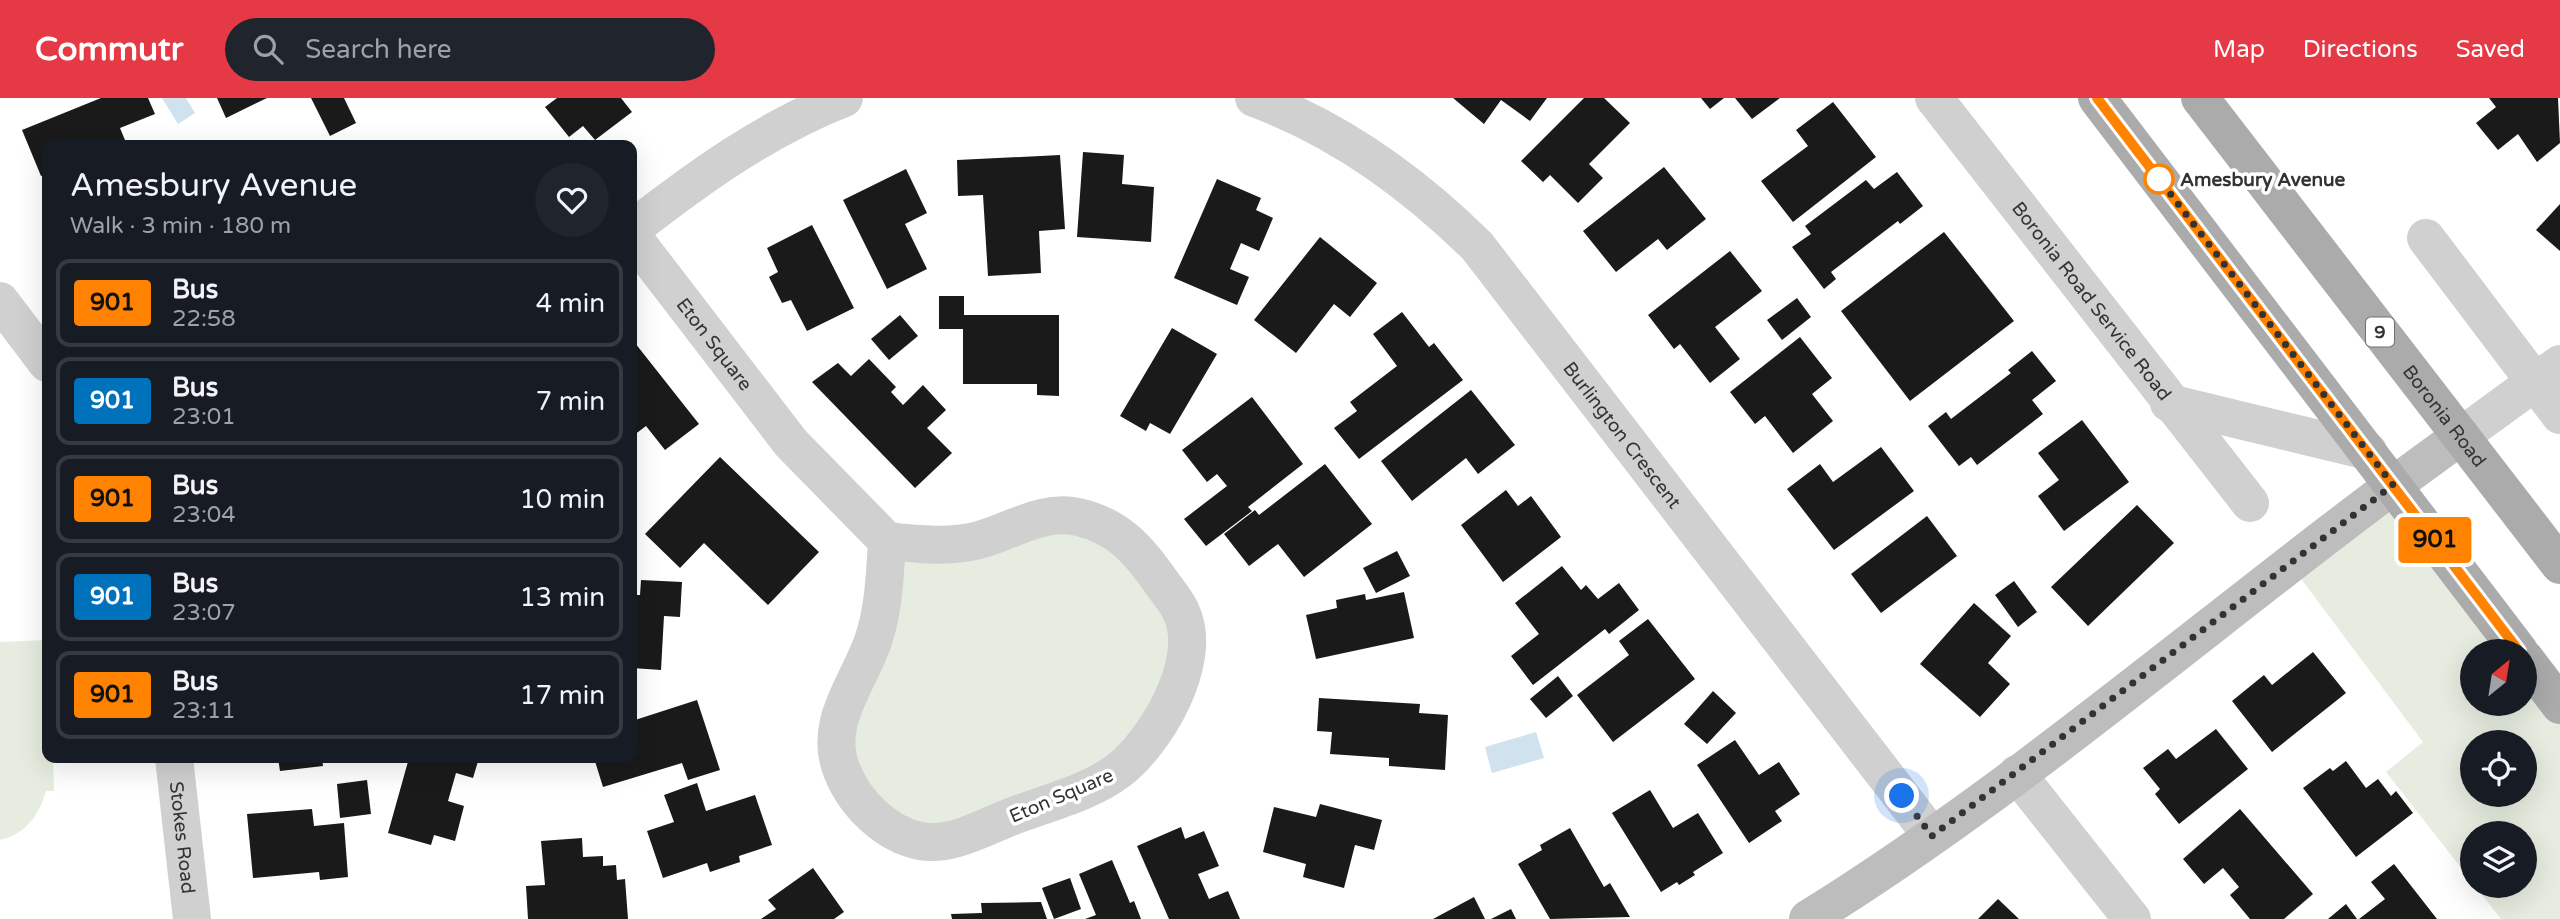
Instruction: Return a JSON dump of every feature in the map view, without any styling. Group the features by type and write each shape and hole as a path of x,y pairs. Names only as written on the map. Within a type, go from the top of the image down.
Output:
{"main road":[{"path":"2097,98 2510,639"},
{"name":"Boronia Road","path":"2201,99 2560,565"},
{"path":"2538,676 2560,705"}],"street":[{"path":"637,225 743,147 807,112 844,98"},
{"name":"Burlington Crescent","path":"1254,98 1321,128 1378,163 1433,202 1477,246 1932,836"},
{"name":"Boronia Road Service Road","path":"1934,98 2169,403 2250,503"},
{"path":"2426,238 2548,373 2560,415"},
{"name":"Eton Square","path":"637,243 791,443 887,541 956,544 1053,515 1076,516 1119,533 1142,555 1182,613 1188,636 1185,658 1172,702 1130,760 1099,783 944,843 899,835 881,823 850,787 837,755 842,709 874,638 883,592 887,541"},
{"path":"0,301 42,356"},
{"path":"1808,919 1932,836 2017,774 2393,485 2548,373"},
{"path":"2169,403 2368,451"},
{"name":"Stokes Road","path":"175,763 192,919"},
{"path":"2017,774 2132,919"}],"shaded area":[{"path":"2393,485 2510,639 2460,639 2460,716 2538,716 2538,676 2560,705 2560,919 2501,919 2484,898 2537,898 2537,821 2460,821 2460,866 2386,772 2423,742 2290,564"},
{"path":"1104,525 1188,636 1118,771 899,835 838,735 887,541"},
{"path":"42,640 42,763 53,763 54,791 46,791 40,808 24,828 0,840 0,642"}],"water":[{"path":"162,98 186,98 195,113 178,124"},
{"path":"1536,732 1544,758 1492,773 1485,747"}],"building":[{"path":"101,98 148,98 155,114 120,128 125,140 42,140 41,176 22,130"},
{"path":"217,98 267,98 226,118"},
{"path":"311,98 344,98 356,123 330,136"},
{"path":"557,98 621,98 632,112 595,140 583,126 569,137 545,107"},
{"path":"1453,98 1547,98 1530,121 1501,100 1484,124"},
{"path":"1584,98 1604,98 1630,123 1589,164 1603,178 1578,203 1550,175 1543,182 1521,161"},
{"path":"1701,98 1724,98 1710,109"},
{"path":"1735,98 1780,98 1752,119"},
{"path":"2489,98 2558,98 2560,143 2537,162 2518,134 2498,150 2476,123 2496,107"},
{"path":"1833,102 1876,157 1793,222 1761,181 1808,146 1796,130"},
{"path":"1083,152 1124,155 1122,184 1154,187 1151,242 1077,237"},
{"path":"1060,155 1065,229 1039,231 1041,273 988,276 983,195 958,196 957,160"},
{"path":"1664,167 1706,219 1667,250 1658,239 1616,272 1583,231"},
{"path":"906,169 927,213 905,224 927,269 887,289 843,200"},
{"path":"1897,172 1923,206 1900,224 1898,221 1831,272 1836,279 1824,289 1792,247 1811,234 1805,226 1866,180 1874,189"},
{"path":"1217,179 1261,198 1256,210 1273,218 1259,251 1241,243 1230,269 1249,277 1237,305 1174,278"},
{"path":"2560,204 2560,251 2536,230"},
{"path":"812,225 854,308 807,331 791,300 782,303 769,277 778,272 767,248"},
{"path":"1944,232 2014,321 1910,401 1841,311"},
{"path":"1320,237 1377,283 1350,317 1334,304 1296,353 1254,320"},
{"path":"1730,251 1762,291 1715,327 1740,359 1710,383 1680,344 1674,349 1648,315"},
{"path":"939,296 964,296 964,315 1059,315 1059,396 1037,395 1037,384 963,384 963,329 939,329"},
{"path":"1797,298 1811,317 1782,340 1767,320"},
{"path":"1402,312 1429,347 1434,343 1463,380 1359,459 1334,428 1357,411 1350,402 1397,366 1373,334"},
{"path":"900,315 918,336 889,360 871,339"},
{"path":"1172,328 1217,354 1170,434 1150,423 1146,431 1120,416"},
{"path":"1800,337 1832,378 1812,394 1833,421 1793,453 1765,416 1755,424 1730,392"},
{"path":"637,346 699,424 665,450 646,426 637,433"},
{"path":"2032,351 2056,381 2032,400 2043,414 1977,465 1971,457 1959,466 1928,426 1946,412 1951,419 2011,373 2008,370"},
{"path":"869,359 896,387 891,392 903,405 923,385 946,410 927,428 952,453 915,488 812,382 838,363 851,376"},
{"path":"1471,390 1515,445 1478,474 1466,458 1412,501 1381,461"},
{"path":"1252,397 1303,464 1248,507 1252,511 1206,546 1184,519 1227,486 1217,474 1207,482 1182,450"},
{"path":"2082,420 2129,482 2064,531 2038,496 2059,480 2038,453"},
{"path":"1881,447 1914,491 1834,550 1787,489 1820,464 1833,482"},
{"path":"720,457 819,552 768,605 704,543 680,568 645,534"},
{"path":"1325,464 1372,524 1304,577 1278,544 1249,566 1224,534 1255,510 1259,515"},
{"path":"1506,490 1518,506 1531,496 1561,537 1503,582 1461,525"},
{"path":"2137,505 2174,543 2088,626 2051,587"},
{"path":"1927,516 1957,556 1881,613 1851,574"},
{"path":"1397,551 1410,576 1376,593 1363,568"},
{"path":"1562,566 1581,590 1586,585 1598,599 1619,583 1639,610 1609,634 1605,629 1533,685 1511,656 1539,634 1515,603"},
{"path":"641,580 682,582 680,617 664,616 661,670 637,668 637,595 640,595"},
{"path":"2014,581 2037,612 2018,627 1995,595"},
{"path":"1404,592 1414,638 1316,659 1306,615 1337,608 1336,600 1365,594 1366,600"},
{"path":"1974,603 2011,636 1988,663 2010,684 1980,717 1920,664"},
{"path":"1648,619 1695,679 1613,742 1577,695 1629,655 1619,641"},
{"path":"2313,652 2346,693 2272,752 2232,701 2264,675 2272,685"},
{"path":"1558,676 1573,696 1546,718 1530,699"},
{"path":"1713,691 1736,713 1707,744 1684,724"},
{"path":"1319,698 1420,704 1419,713 1448,715 1445,770 1389,766 1389,758 1330,754 1332,732 1317,731"},
{"path":"697,700 720,770 688,780 682,763 603,787 596,763 637,763 637,719"},
{"path":"2216,729 2248,769 2179,824 2155,794 2160,789 2143,768 2168,749 2176,759"},
{"path":"1735,740 1759,775 1779,762 1800,794 1775,811 1782,821 1749,843 1697,765"},
{"path":"2346,761 2366,788 2378,779 2391,796 2396,791 2413,813 2356,857 2303,788 2330,768 2333,771"},
{"path":"279,763 323,763 323,766 280,771"},
{"path":"408,763 478,763 473,778 456,773 448,801 464,806 455,841 434,835 431,845 388,833"},
{"path":"367,780 371,814 340,818 337,784"},
{"path":"697,783 706,811 755,795 772,845 739,856 740,862 710,872 707,863 663,878 647,831 674,822 664,795"},
{"path":"1650,790 1673,828 1698,813 1723,853 1693,872 1695,875 1661,892 1612,813"},
{"path":"1320,804 1382,820 1374,850 1355,845 1344,888 1303,877 1306,864 1263,852 1274,807 1316,817"},
{"path":"312,809 314,826 344,823 348,877 320,880 319,872 253,878 247,814"},
{"path":"2240,809 2313,894 2284,919 2250,919 2230,895 2239,887 2223,868 2204,884 2183,859"},
{"path":"1181,827 1185,839 1204,831 1219,866 1198,874 1209,899 1228,891 1240,919 1169,919 1137,846"},
{"path":"1570,828 1604,887 1610,883 1630,917 1550,919 1518,864 1542,850 1540,845"},
{"path":"582,838 583,857 603,856 603,866 616,865 617,880 625,879 628,919 528,919 526,886 545,885 541,841"},
{"path":"1112,860 1130,903 1134,901 1141,919 1085,919 1096,915 1079,874"},
{"path":"2394,864 2437,919 2359,919 2385,899 2371,882"},
{"path":"813,868 844,912 834,919 761,919 776,909 768,900"},
{"path":"1070,878 1081,909 1054,919 1042,888"},
{"path":"1474,897 1485,919 1433,919"},
{"path":"1998,899 2019,919 1978,919"},
{"path":"1041,902 1047,919 952,919 951,914 982,913 981,903"},
{"path":"2346,904 2357,919 2328,919"},
{"path":"1511,909 1516,919 1491,919"}],"bus line":[{"name":"901","path":"2097,98 2510,639"}],"place":[{"name":"Amesbury Avenue","path":"2159,179"}],"route":[{"path":"1902,796 1932,836 2017,774 2393,485 2159,179"}]}
